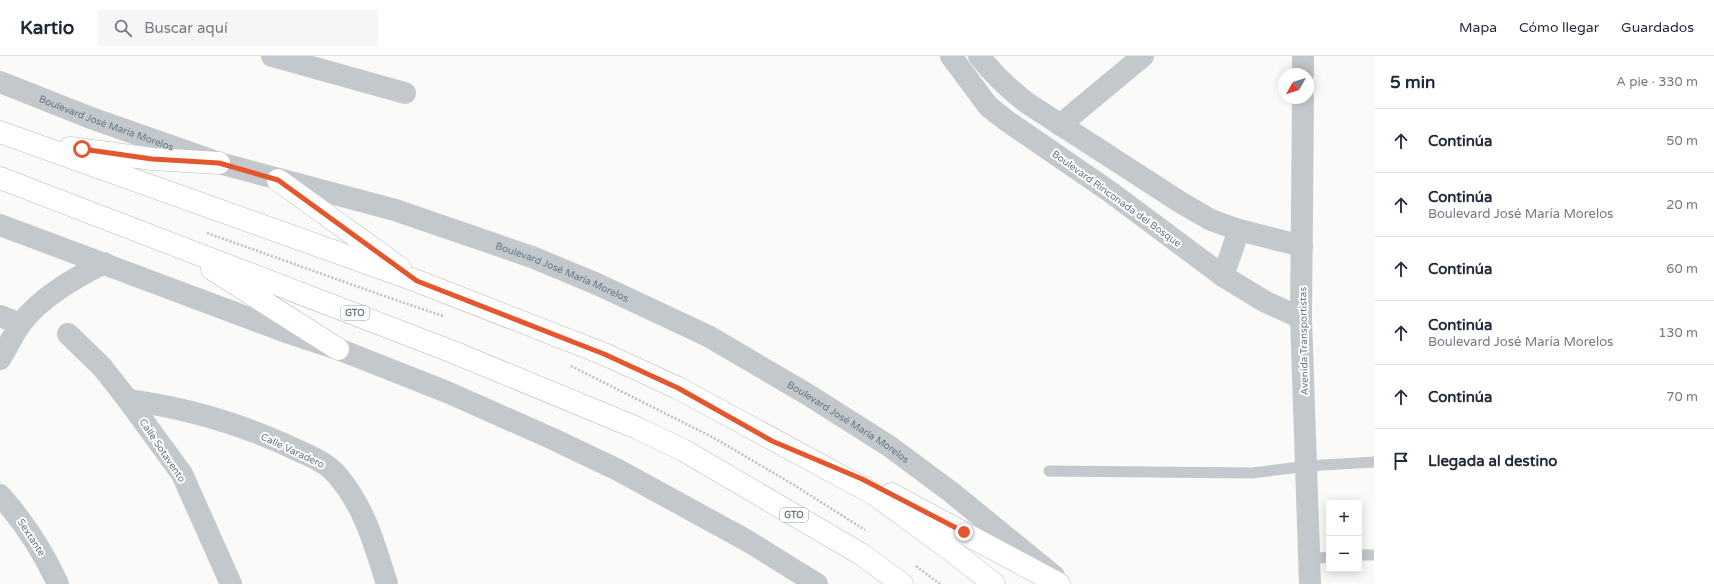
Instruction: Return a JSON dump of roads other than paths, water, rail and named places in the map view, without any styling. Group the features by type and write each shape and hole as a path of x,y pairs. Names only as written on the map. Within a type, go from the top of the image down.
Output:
{"main road":[{"path":"0,132 417,281 604,354 678,388 772,441 874,494 952,550 994,584"},
{"path":"34,145 82,149 152,159 219,163"},
{"name":"GTO","path":"0,178 550,391 637,428 683,450 861,554 902,584"},
{"path":"278,180 417,281"},
{"path":"173,244 338,349"},
{"path":"772,441 862,479 917,506 1059,584"}],"street":[{"path":"272,56 331,65 405,93"},
{"name":"Boulevard Rinconada del Bosque","path":"951,56 988,106 1040,144 1109,191 1223,276 1264,301 1301,318"},
{"path":"979,56 992,72 1027,104 1180,202 1211,220 1239,230 1302,246"},
{"path":"1303,56 1303,68"},
{"path":"1060,125 1135,59"},
{"name":"Boulevard José María Morelos","path":"0,82 91,118 219,163 278,180 395,210 532,257 597,284 708,336 807,394 889,446 951,492 1064,584"},
{"name":"Avenida Transportistas","path":"1302,104 1301,318 1307,466 1319,558 1310,584"},
{"path":"0,225 286,332 338,349 447,392 553,439 618,470 746,540 817,584"},
{"path":"1223,276 1239,230"},
{"path":"0,359 21,324 35,308 81,275 104,263"},
{"path":"0,316 21,324"},
{"name":"Calle Sotavento","path":"68,334 102,367 182,474 231,584"},
{"name":"Calle Varadero","path":"128,400 162,404 198,412 276,440 322,462 336,473 351,493 369,527 387,584"},
{"name":"Sextante","path":"0,495 16,514 44,555 58,584"}],"lane":[{"path":"1049,471 1252,474 1307,466 1374,462"},
{"path":"1362,556 1374,555"}]}
